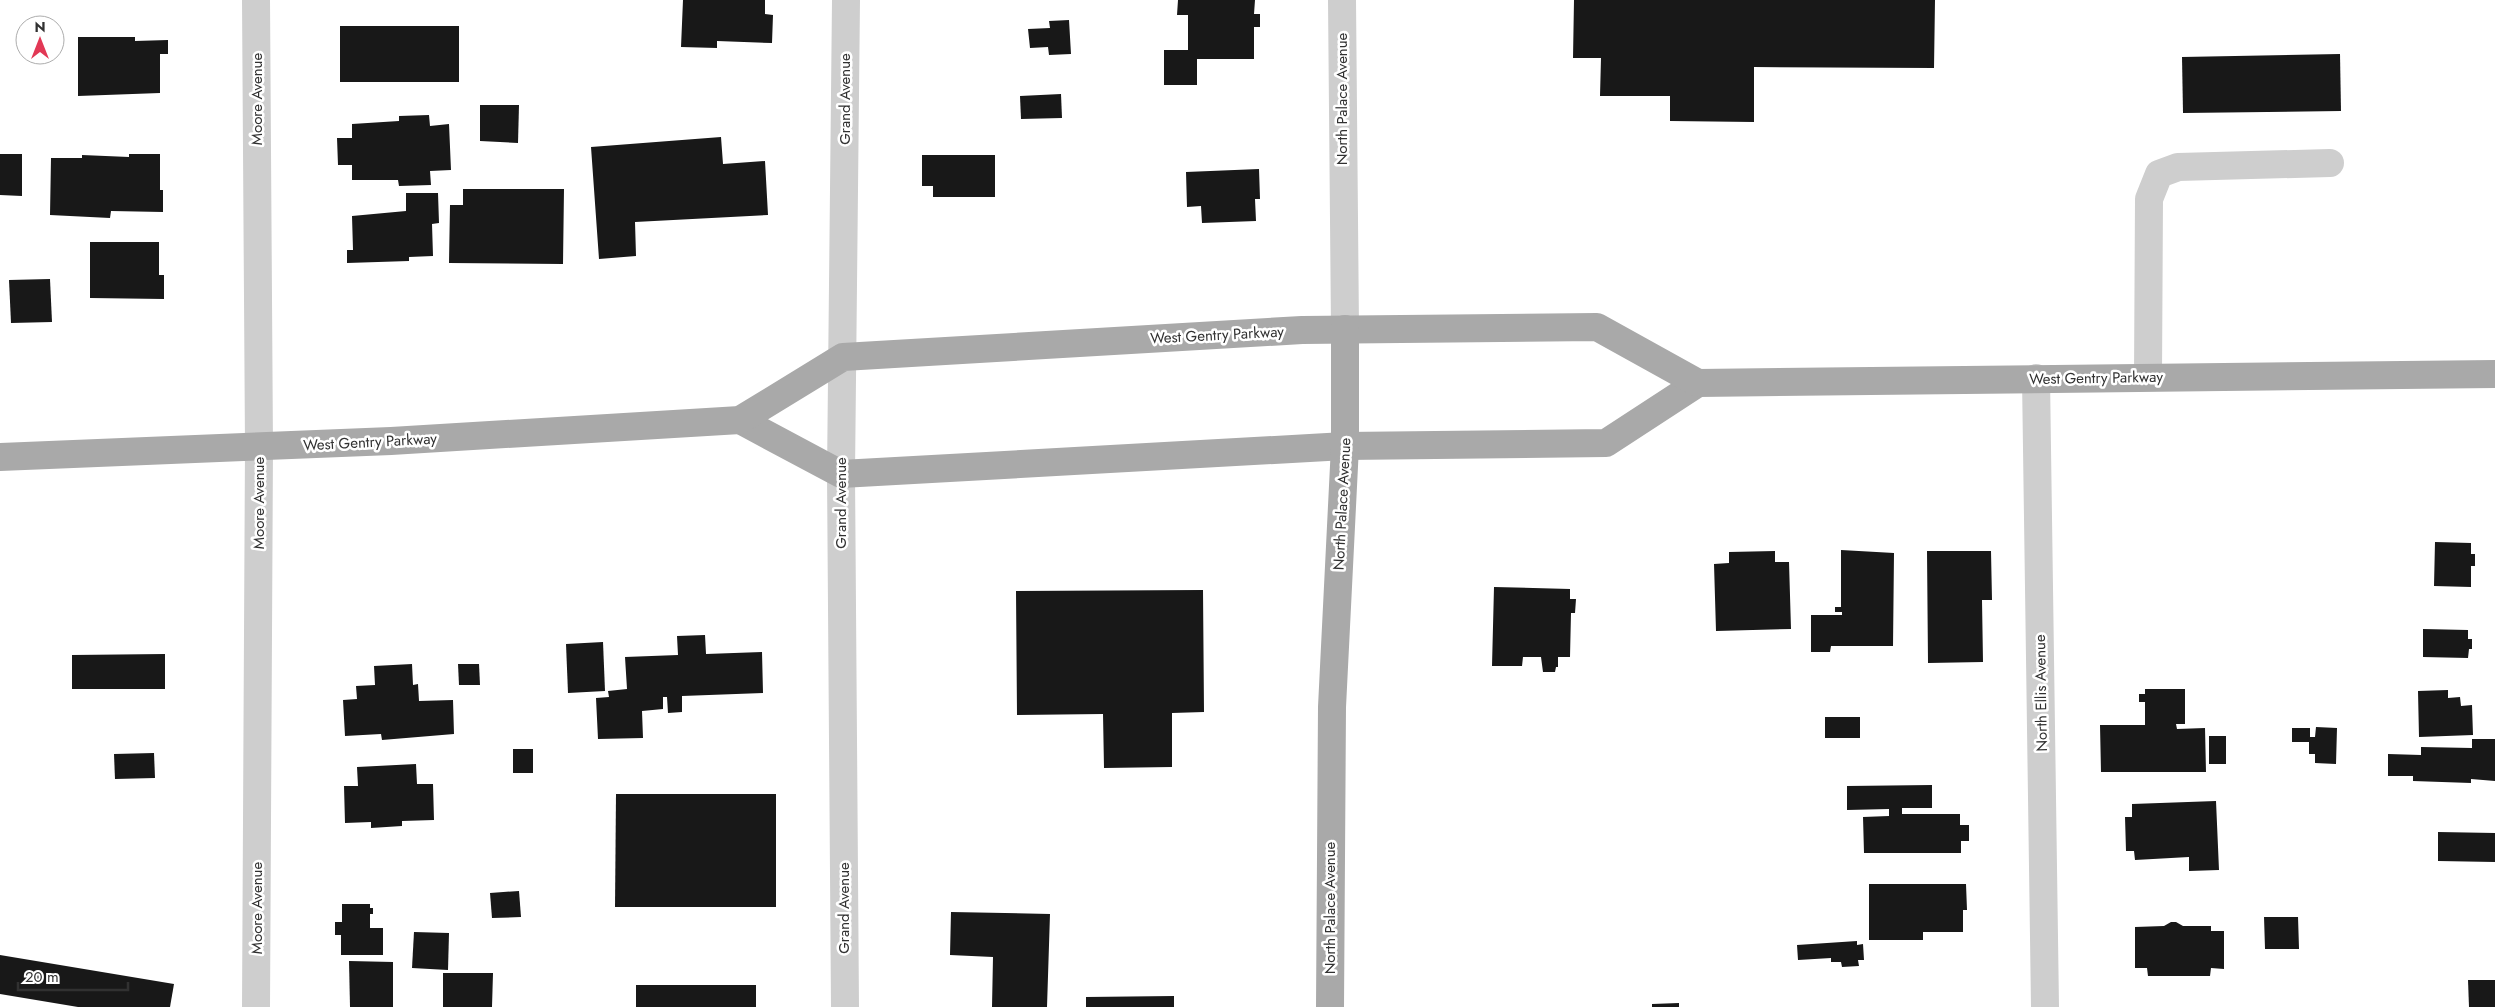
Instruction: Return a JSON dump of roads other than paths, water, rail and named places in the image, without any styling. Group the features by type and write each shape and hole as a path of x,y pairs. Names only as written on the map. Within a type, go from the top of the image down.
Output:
{"main road":[{"name":"West Gentry Parkway","path":"0,457 259,447 740,420 843,357 1345,329 1598,327 1698,382 2495,374"},
{"name":"North Palace Avenue","path":"1330,1007 1332,707 1345,446 1345,329"},
{"path":"740,420 841,474 1345,446 1606,443 1698,382"}],"street":[{"name":"Moore Avenue","path":"256,0 259,447 256,1007"},
{"name":"Grand Avenue","path":"844,1007 841,474 846,0"},
{"name":"North Palace Avenue","path":"1342,0 1345,329"},
{"path":"2148,377 2150,199 2159,174 2178,167 2330,163"},
{"name":"North Ellis Avenue","path":"2036,378 2045,1007"}]}
